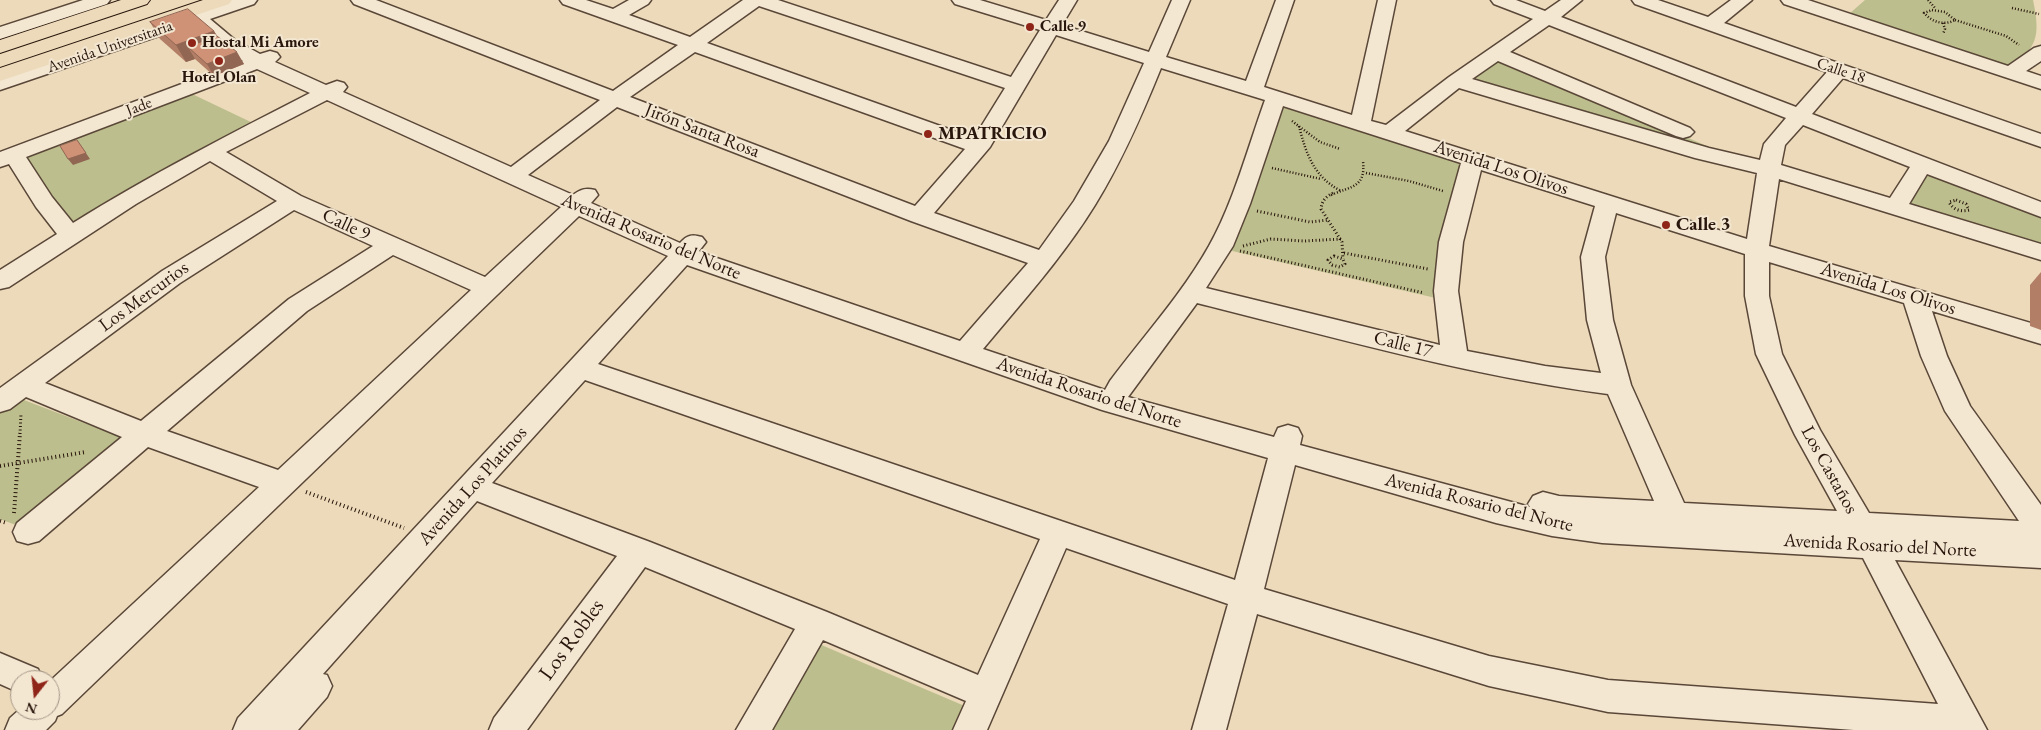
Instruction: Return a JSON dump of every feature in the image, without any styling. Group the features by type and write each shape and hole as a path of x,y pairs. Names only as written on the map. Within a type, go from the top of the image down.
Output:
{"main road":[{"name":"Avenida Universitaria","path":"0,47 140,0"},
{"name":"Avenida Universitaria","path":"0,75 212,9"},
{"path":"0,38 59,27"}],"street":[{"path":"0,33 101,0"},
{"name":"Avenida Universitaria","path":"0,84 212,9 248,0"},
{"name":"Jirón Santa Rosa","path":"360,0 919,216 1044,260"},
{"path":"569,0 979,147"},
{"path":"615,16 642,0"},
{"path":"518,172 616,98 755,0"},
{"path":"760,0 1016,84"},
{"name":"Avenida Los Olivos","path":"961,0 1253,90 1757,250 2041,335"},
{"path":"919,216 979,147 1068,0"},
{"path":"968,347 1044,260 1084,204 1120,141 1181,0"},
{"path":"1253,90 1285,0"},
{"path":"1360,125 1387,0"},
{"path":"1500,0 2041,210"},
{"path":"1389,133 1456,81 1574,0"},
{"name":"Calle 18","path":"1641,0 2041,142"},
{"path":"1710,25 1742,0"},
{"path":"1790,0 2041,83"},
{"name":"Avenida Rosario del Norte","path":"212,9 228,44 269,58 696,251 968,347 1116,396 1286,443 1559,508 1678,525 1866,536 2041,555"},
{"path":"2010,73 2041,52"},
{"path":"1496,53 1769,169"},
{"name":"Jade","path":"7,157 269,58"},
{"name":"Los Castaños","path":"1839,70 1800,118 1775,144 1769,169 1757,250 1757,296 1768,354 1809,435 1866,536 1968,726"},
{"path":"1456,81 1703,153 1769,169 2041,252"},
{"path":"0,282 128,199 210,152 334,88"},
{"path":"1116,396 1191,292 1221,246 1239,204 1276,98"},
{"name":"Calle 9","path":"210,152 293,201 487,288"},
{"path":"7,157 70,235"},
{"path":"1456,358 1446,291 1451,242 1473,160"},
{"path":"1895,208 1922,165"},
{"path":"60,691 581,200"},
{"name":"Los Mercurios","path":"0,402 171,277 293,201"},
{"path":"1608,202 1594,257 1600,320 1618,385 1678,525"},
{"path":"21,524 143,434 298,305 390,246"},
{"name":"Avenida Los Platinos","path":"250,730 427,537 587,371 696,251"},
{"name":"Calle 17","path":"1191,292 1456,358 1545,376 1618,385"},
{"path":"1914,296 1934,356 1958,412 2041,529"},
{"path":"587,371 1057,534 1246,597 1489,672 1608,696 1756,718 1968,726"},
{"name":"Avenida Los Platinos","path":"276,730 487,493 587,371"},
{"path":"23,385 143,434 282,483"},
{"path":"1209,730 1286,443"},
{"path":"487,493 816,622 986,694"},
{"path":"970,730 1057,534"},
{"name":"Avenida Rosario del Norte","path":"1866,536 2041,535"},
{"name":"Los Robles","path":"506,730 639,551"},
{"path":"753,730 816,622"},
{"path":"22,730 31,720"}],"path":[{"path":"1928,0 1936,10"},
{"path":"2012,8 2039,14"},
{"path":"1956,20 1951,23 1943,23 1925,16 1924,13 1928,10 1936,10 1950,14 1956,20 2006,36 2021,48"},
{"path":"1289,118 1326,146 1340,149"},
{"path":"1298,126 1305,149 1322,180"},
{"path":"1364,161 1366,173"},
{"path":"1267,167 1322,180 1341,191"},
{"path":"1343,258 1330,257 1329,263 1336,267 1345,264 1344,253 1341,239 1322,210 1321,205 1324,199 1356,184 1366,173"},
{"path":"1366,173 1409,181 1450,193"},
{"path":"1956,200 1966,204 1970,209 1965,211 1952,208 1949,202 1956,200"},
{"path":"1253,210 1310,222 1328,220"},
{"path":"1341,239 1304,241 1271,239 1247,244 1235,250 1427,294"},
{"path":"1344,253 1434,270"},
{"path":"1336,267 1336,274"},
{"path":"21,524 17,464 23,385"},
{"path":"0,466 93,451"},
{"path":"282,483 427,537"}],"green space":[{"path":"1865,0 2033,0 2037,24 2036,33 2031,48 2007,69 1848,15"},
{"path":"1499,57 1707,146 1699,150 1464,81"},
{"path":"190,93 255,124 73,226 54,205 24,158"},
{"path":"1286,107 1460,160 1465,165 1448,208 1440,252 1440,299 1228,250 1275,111"},
{"path":"1923,172 2041,216 2041,247 1902,206"},
{"path":"16,397 126,439 21,527 0,519 0,410"},
{"path":"812,641 967,707 957,730 763,730"}],"building":[{"path":"188,9 214,31 176,45 150,22"},
{"path":"217,36 237,52 207,64 188,47"},
{"path":"77,140 86,153 68,159 60,146"}],"place":[{"name":"Calle 9","path":"1030,27"},
{"name":"Hostal Mi Amore","path":"192,43"},
{"name":"Hotel Olan","path":"219,61"},
{"name":"MPATRICIO","path":"928,134"},
{"name":"Calle 3","path":"1666,225"}]}
